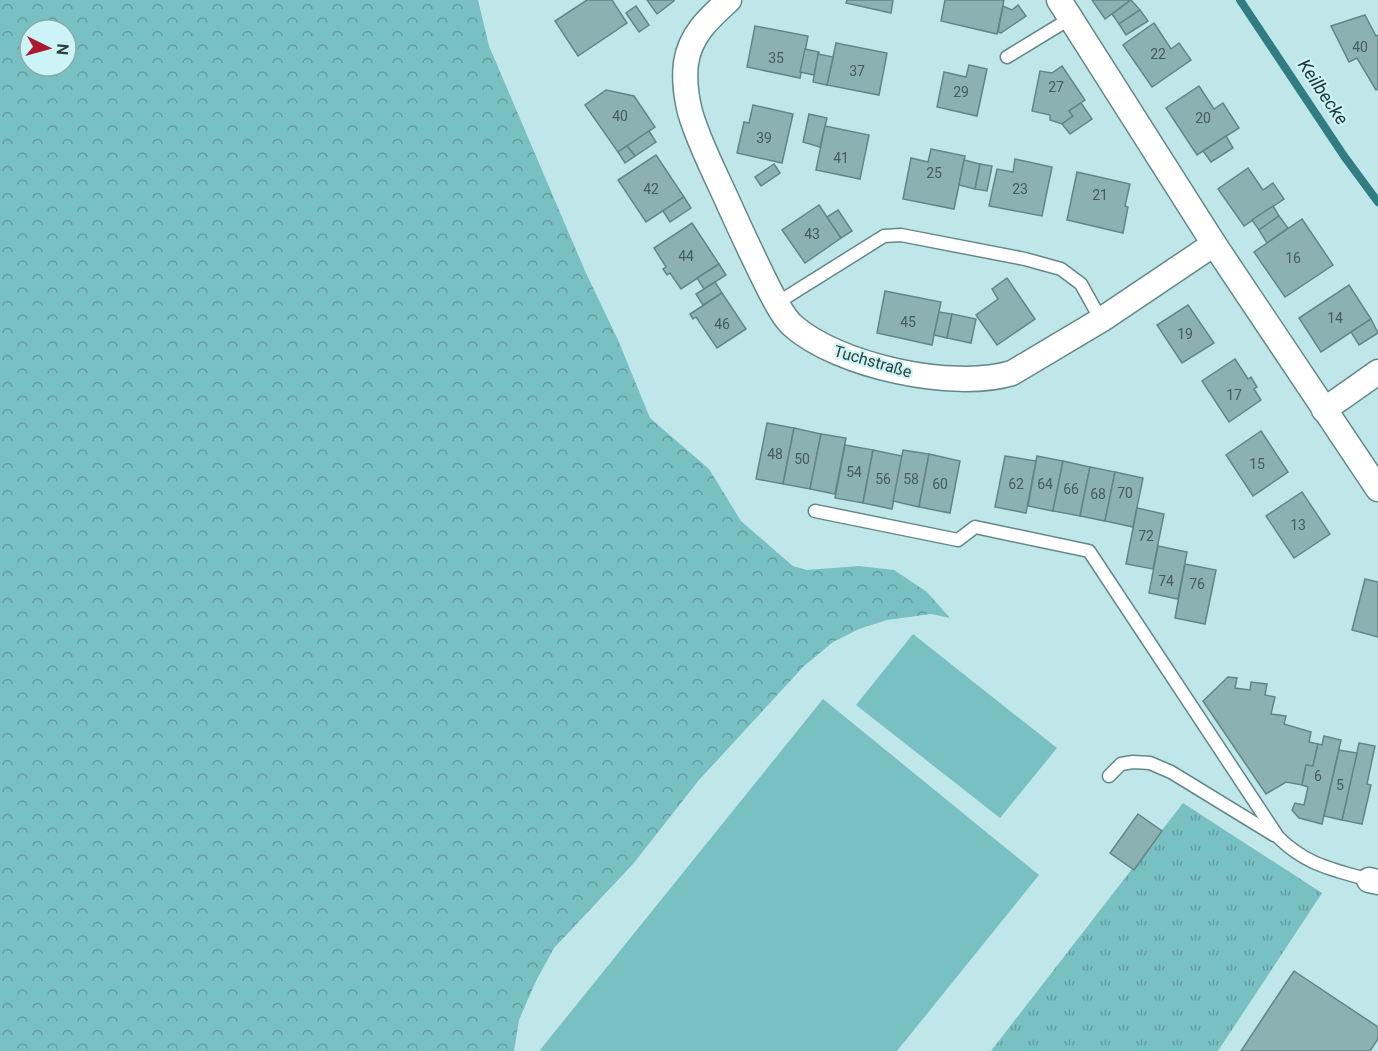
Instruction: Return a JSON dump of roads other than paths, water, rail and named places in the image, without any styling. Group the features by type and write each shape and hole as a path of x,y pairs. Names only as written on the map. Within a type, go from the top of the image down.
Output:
{"street":[{"name":"Tuchstraße","path":"729,0 706,21 691,45 686,64 686,91 690,112 704,149 752,255 777,303 790,324 813,341 834,352 888,368 951,378 979,380 1012,373 1101,320 1214,244"},
{"path":"1065,9 1214,244 1378,489"},
{"path":"1324,410 1378,372"}],"lane":[{"path":"1007,57 1065,9"},
{"path":"777,303 884,236 901,235 1025,259 1061,269 1081,284 1101,320"},
{"path":"815,511 958,540 975,527 1089,551 1278,837 1306,860 1374,881"},
{"path":"1109,776 1122,764 1150,763 1172,772 1278,837"}],"waterway":[{"name":"Keilbecke","path":"1240,0 1344,156 1378,202"}]}
